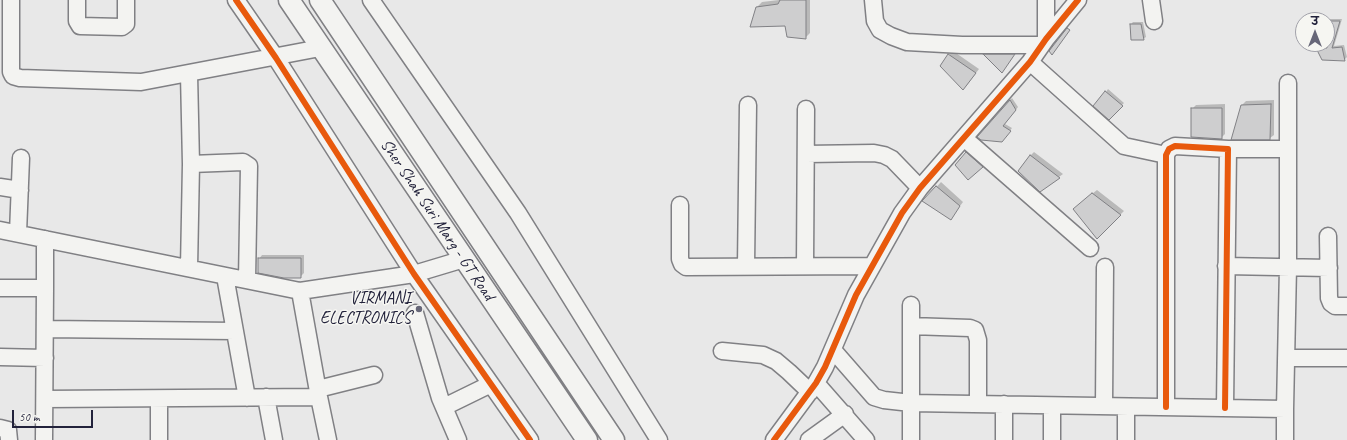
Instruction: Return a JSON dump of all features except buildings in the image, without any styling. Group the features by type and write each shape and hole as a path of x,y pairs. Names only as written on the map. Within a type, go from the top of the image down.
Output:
{"main road":[{"name":"Sher Shah Suri Marg - GT Road","path":"289,0 320,48 587,440"},
{"name":"Sher Shah Suri Marg - GT Road","path":"320,0 614,440"}],"street":[{"path":"11,0 11,72 16,78 122,83 161,79 276,58 320,48"},
{"path":"77,0 77,21 80,26 122,28 126,24 126,0"},
{"path":"236,0 276,58 414,274 530,440"},
{"path":"370,0 518,214 660,440"},
{"path":"873,0 875,21 880,30 907,42 962,46 1044,42"},
{"path":"1044,42 1046,0"},
{"path":"774,440 813,387 833,350 856,295 902,213 920,188 1030,62 1078,0"},
{"path":"1151,0 1154,21"},
{"path":"1030,62 1124,146 1166,155"},
{"path":"189,74 191,164 189,268"},
{"path":"1285,440 1288,267 1288,83"},
{"path":"746,266 748,105"},
{"path":"805,266 806,109"},
{"path":"964,138 1090,248"},
{"path":"1166,406 1166,155 1169,149 1175,146 1228,149 1288,149"},
{"path":"1225,408 1228,149"},
{"path":"806,154 874,153 884,155 892,159 920,188"},
{"path":"18,234 21,158"},
{"path":"191,164 243,162 249,166 247,280"},
{"path":"0,188 20,190"},
{"path":"680,205 680,260 686,267 872,266"},
{"path":"0,230 300,291 414,274 464,259"},
{"path":"1328,236 1329,298 1331,303 1335,306 1347,306"},
{"path":"44,440 45,239"},
{"path":"1226,266 1329,268"},
{"path":"1104,406 1105,267"},
{"path":"225,276 247,398"},
{"path":"0,288 45,288"},
{"path":"300,291 328,440"},
{"path":"911,304 911,440"},
{"path":"415,313 444,407 458,440"},
{"path":"911,326 970,328 975,330 978,340 978,404"},
{"path":"45,329 235,331"},
{"path":"833,350 874,397 884,400 911,403 1285,409"},
{"path":"722,351 763,355 776,362 813,387 845,414 866,440"},
{"path":"0,357 45,358"},
{"path":"1286,358 1347,358"},
{"path":"45,399 266,397 318,393 374,375"},
{"path":"444,407 491,384"},
{"path":"266,397 274,440"},
{"path":"159,399 159,440"},
{"path":"1004,404 1004,440"},
{"path":"1052,406 1052,440"},
{"path":"1126,406 1126,440"},
{"path":"809,440 845,414"},
{"path":"0,428 8,430 9,440"}],"cycle path":[{"path":"236,0 276,58 414,274 530,440"},
{"path":"774,440 816,383 825,367 856,295 902,213 920,188 1030,62 1046,39 1078,0"},
{"path":"1166,407 1166,155 1169,149 1175,146 1228,149 1225,408"}],"place":[{"name":"VIRMANI ELECTRONICS","path":"419,309"}]}
